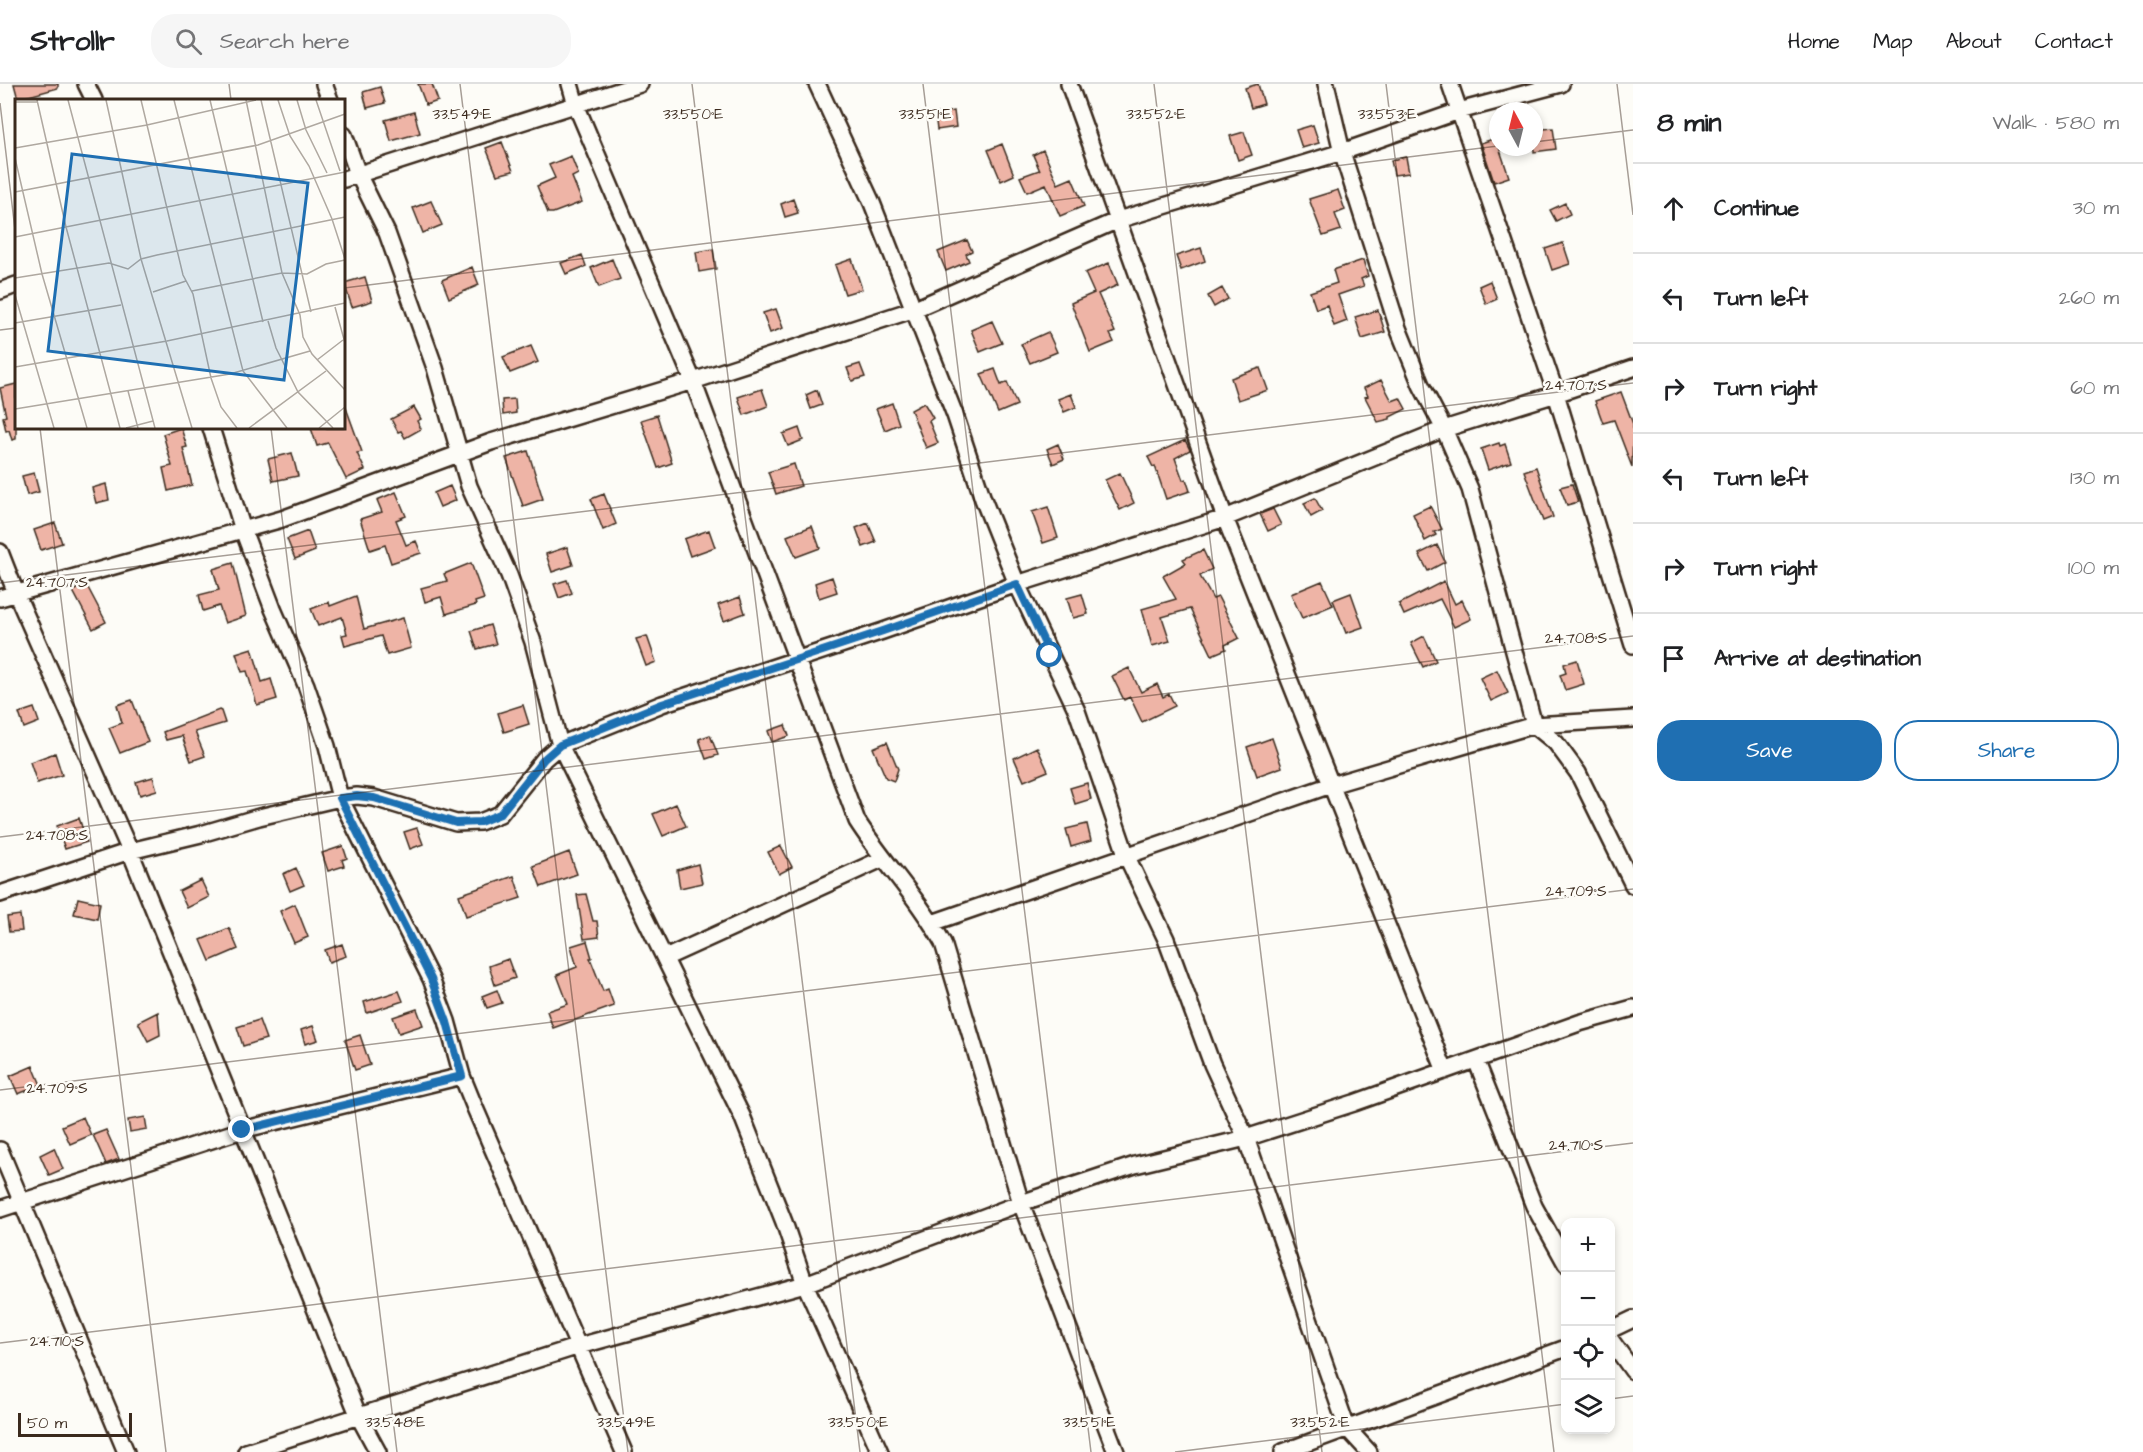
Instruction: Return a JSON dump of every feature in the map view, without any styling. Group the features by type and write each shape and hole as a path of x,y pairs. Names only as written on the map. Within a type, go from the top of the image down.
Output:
{"street":[{"path":"86,84 94,99"},
{"path":"324,84 330,99"},
{"path":"570,84 576,105 693,381 857,821 882,859 932,923 943,943 1022,1203 1116,1452"},
{"path":"351,176 640,84"},
{"path":"817,84 872,202 955,415 983,499 1017,584 1077,711 1127,857 1166,939 1212,1064 1246,1138 1347,1428 1369,1452"},
{"path":"1069,84 1225,518 1445,1071"},
{"path":"1326,84 1342,152 1398,328 1421,385 1444,429 1470,489 1534,725 1556,743 1578,773 1633,885"},
{"path":"1450,84 1556,394 1633,645"},
{"path":"0,598 282,519 491,442 693,381 915,309 1118,220 1342,152 1459,111 1561,84"},
{"path":"345,141 351,176 391,245 435,368 469,486 509,575 533,642 560,745 742,1116 784,1222 805,1284 880,1452"},
{"path":"0,291 15,285"},
{"path":"0,894 130,851 340,798 357,796 374,798 456,823 480,822 500,814 544,759 560,745 662,704 1017,584 1225,518 1444,429 1633,368"},
{"path":"212,429 243,530 273,609 306,685 327,746 340,798 431,979 447,1022 462,1076 624,1452"},
{"path":"0,552 130,851 359,1418 378,1452"},
{"path":"932,923 1331,785 1534,725 1633,719"},
{"path":"665,958 882,859"},
{"path":"246,1452 359,1418 579,1346 805,1284 1022,1203 1136,1165 1246,1138 1354,1103 1579,1023 1633,1008"},
{"path":"1476,1060 1534,1206 1561,1255"},
{"path":"0,1209 242,1130 462,1076"},
{"path":"0,1150 126,1452"},
{"path":"1615,1328 1633,1318"},
{"path":"1615,1345 1633,1371"},
{"path":"1283,1452 1561,1350"}],"building":[{"path":"14,84 58,84 58,88 18,99"},
{"path":"418,84 432,84 438,101 426,105"},
{"path":"1258,84 1264,104 1251,108 1245,88"},
{"path":"380,87 385,103 367,108 363,92"},
{"path":"954,111 956,127 937,130 935,114"},
{"path":"414,112 420,133 391,141 385,120"},
{"path":"1313,125 1319,143 1302,148 1296,130"},
{"path":"1553,128 1556,149 1543,151 1543,129"},
{"path":"1244,132 1252,155 1238,160 1230,136"},
{"path":"1489,140 1489,156 1502,156 1509,177 1494,182 1481,143"},
{"path":"502,142 513,171 497,175 486,148"},
{"path":"1002,144 1014,175 1001,181 988,150"},
{"path":"1043,150 1058,184 1072,178 1084,206 1060,216 1046,184 1027,192 1020,177 1040,171 1033,155"},
{"path":"571,156 578,174 572,177 582,202 548,213 537,186 555,178 549,165"},
{"path":"1406,157 1409,173 1394,175 1391,160"},
{"path":"1338,190 1345,210 1335,214 1341,230 1323,236 1309,199"},
{"path":"793,199 798,213 785,217 781,204"},
{"path":"431,201 442,225 423,233 413,208"},
{"path":"1565,203 1570,214 1556,221 1550,210"},
{"path":"967,240 972,251 966,254 969,261 946,271 938,252"},
{"path":"1563,243 1570,264 1552,270 1545,249"},
{"path":"1201,248 1205,261 1181,270 1176,256"},
{"path":"713,249 716,269 699,272 696,252"},
{"path":"582,255 586,266 566,274 561,263"},
{"path":"612,259 620,279 599,287 591,268"},
{"path":"852,259 862,289 845,294 835,265"},
{"path":"1363,260 1368,276 1361,279 1364,286 1338,295 1347,321 1334,326 1327,305 1316,309 1310,292 1337,283 1333,270"},
{"path":"1109,263 1118,285 1098,294 1115,332 1110,334 1114,342 1090,352 1071,303 1094,293 1085,273"},
{"path":"472,267 479,285 449,298 442,280"},
{"path":"365,277 372,301 352,307 345,283"},
{"path":"1490,281 1497,299 1486,304 1479,286"},
{"path":"1222,288 1228,299 1214,307 1208,296"},
{"path":"776,309 783,328 770,333 763,313"},
{"path":"1378,310 1385,332 1362,339 1355,317"},
{"path":"992,321 1002,343 980,352 971,330"},
{"path":"1048,332 1057,352 1030,363 1021,344"},
{"path":"531,346 538,362 510,373 503,357"},
{"path":"860,364 865,377 852,381 847,368"},
{"path":"1260,368 1268,390 1238,400 1231,378"},
{"path":"995,369 1001,385 1007,382 1017,405 998,413 981,374"},
{"path":"1381,380 1392,401 1400,398 1406,409 1390,419 1378,422 1365,397 1368,396 1364,388"},
{"path":"15,384 16,439 12,440 9,430 6,431 3,417 6,416 0,388"},
{"path":"762,389 768,406 744,415 738,397"},
{"path":"817,390 822,405 811,409 806,395"},
{"path":"1621,392 1633,424 1632,467 1614,420 1603,423 1595,401"},
{"path":"1071,394 1076,407 1064,412 1058,399"},
{"path":"515,399 516,413 503,415 502,400"},
{"path":"892,403 899,424 885,430 876,409"},
{"path":"924,403 933,418 929,421 938,443 926,448 911,410"},
{"path":"345,405 362,452 357,453 365,470 346,479 328,443 317,446 311,429 345,429"},
{"path":"414,407 421,419 417,421 421,429 405,438 401,431 398,432 391,419"},
{"path":"657,415 672,463 658,468 641,420"},
{"path":"799,428 803,440 788,446 783,434"},
{"path":"181,429 187,447 183,448 192,485 168,491 163,468 172,466 163,434"},
{"path":"1185,440 1190,450 1175,458 1183,480 1186,479 1190,491 1166,499 1155,466 1153,467 1148,457"},
{"path":"1499,443 1500,446 1505,444 1511,462 1488,470 1481,449"},
{"path":"1058,444 1064,459 1053,464 1047,449"},
{"path":"528,451 543,499 523,506 506,458"},
{"path":"292,453 298,476 273,481 268,459"},
{"path":"794,464 801,486 776,494 768,472"},
{"path":"1536,467 1553,517 1543,521 1524,471"},
{"path":"34,473 39,492 27,495 22,476"},
{"path":"1120,473 1134,503 1120,510 1105,480"},
{"path":"106,484 109,500 96,503 92,488"},
{"path":"1572,484 1578,502 1567,505 1560,487"},
{"path":"450,486 456,500 440,507 434,493"},
{"path":"396,492 406,516 396,520 406,545 416,541 421,553 391,563 385,545 370,550 360,519 382,512 377,500"},
{"path":"604,494 616,524 603,530 591,499"},
{"path":"1315,498 1322,511 1311,517 1304,503"},
{"path":"1430,506 1442,529 1434,532 1436,535 1425,541 1413,514"},
{"path":"1048,507 1058,538 1043,543 1032,512"},
{"path":"1273,509 1281,525 1268,531 1260,514"},
{"path":"55,523 62,543 41,550 34,530"},
{"path":"868,523 876,542 863,547 856,528"},
{"path":"812,526 820,548 796,557 787,536"},
{"path":"709,530 715,547 690,556 684,539"},
{"path":"308,531 315,551 295,559 287,539"},
{"path":"1437,545 1445,562 1428,571 1419,554"},
{"path":"567,547 573,565 552,572 546,554"},
{"path":"1203,550 1212,569 1200,576 1213,599 1218,597 1239,638 1225,645 1226,649 1212,655 1190,609 1162,617 1170,641 1152,646 1142,609 1176,599 1163,576 1186,563 1183,559"},
{"path":"233,563 246,616 225,623 219,606 203,611 199,595 219,590 213,569"},
{"path":"471,563 484,599 475,602 476,605 446,614 441,597 425,602 421,588 447,581 444,574"},
{"path":"832,577 837,592 819,598 815,583"},
{"path":"567,580 572,593 559,598 554,584"},
{"path":"1322,581 1333,605 1302,618 1291,594"},
{"path":"1444,581 1455,604 1462,600 1471,619 1454,627 1440,599 1404,615 1399,604"},
{"path":"86,584 106,622 93,629 73,591"},
{"path":"1351,593 1363,627 1346,633 1333,600"},
{"path":"1082,594 1088,614 1073,618 1067,598"},
{"path":"356,596 364,629 403,618 411,648 387,655 381,636 345,646 342,635 347,634 342,617 318,626 311,609 329,602 330,606"},
{"path":"740,597 745,613 724,621 718,605"},
{"path":"490,625 496,644 477,649 471,631"},
{"path":"647,636 656,662 646,666 636,639"},
{"path":"1424,636 1436,661 1423,667 1411,643"},
{"path":"252,648 262,682 271,679 277,699 257,705 247,671 242,672 236,653"},
{"path":"1577,660 1584,684 1565,690 1560,675 1566,673 1564,664"},
{"path":"1129,668 1141,692 1157,684 1163,697 1169,694 1175,706 1142,722 1130,697 1124,700 1112,676"},
{"path":"1497,670 1508,693 1491,701 1480,678"},
{"path":"132,700 148,742 120,753 109,728 122,723 117,705"},
{"path":"523,705 529,724 504,732 498,713"},
{"path":"34,708 39,722 24,728 19,713"},
{"path":"219,710 225,723 195,732 205,756 191,761 182,736 166,740 163,732"},
{"path":"785,725 789,736 772,742 768,731"},
{"path":"710,735 718,755 706,759 699,739"},
{"path":"1272,738 1282,767 1257,776 1247,747"},
{"path":"887,742 898,769 894,781 886,778 873,748"},
{"path":"1037,747 1048,771 1024,781 1014,758"},
{"path":"55,753 62,775 37,783 30,762"},
{"path":"153,777 157,790 140,795 136,782"},
{"path":"1087,783 1091,799 1075,804 1070,788"},
{"path":"676,804 686,826 663,836 653,814"},
{"path":"79,818 87,842 65,849 57,826"},
{"path":"1087,824 1091,841 1071,847 1066,829"},
{"path":"417,828 423,844 410,849 404,832"},
{"path":"343,846 347,858 342,860 344,866 328,871 322,853"},
{"path":"781,846 792,867 779,874 768,852"},
{"path":"569,852 577,874 541,887 533,866"},
{"path":"698,864 702,883 680,888 677,870"},
{"path":"296,868 304,885 290,891 283,874"},
{"path":"514,876 521,898 466,916 459,895"},
{"path":"201,880 209,897 187,908 179,891"},
{"path":"586,894 593,921 597,921 599,937 584,939 577,895"},
{"path":"78,898 100,903 97,919 74,914"},
{"path":"295,904 308,937 294,943 280,911"},
{"path":"20,915 22,931 9,932 7,917"},
{"path":"229,928 238,949 210,961 201,940"},
{"path":"587,941 592,958 590,958 603,991 608,989 614,1006 553,1028 547,1011 568,1004 557,975 577,967 571,946"},
{"path":"342,944 346,956 329,962 325,950"},
{"path":"508,959 515,978 495,985 489,966"},
{"path":"497,990 502,1003 487,1008 482,996"},
{"path":"399,991 403,1001 367,1013 364,1002"},
{"path":"417,1009 423,1025 399,1033 393,1017"},
{"path":"158,1012 160,1035 148,1041 138,1022"},
{"path":"259,1020 266,1039 243,1046 237,1027"},
{"path":"313,1026 318,1040 305,1044 301,1030"},
{"path":"360,1035 370,1065 355,1070 345,1040"},
{"path":"33,1066 41,1085 18,1094 10,1076"},
{"path":"83,1117 91,1135 70,1144 62,1126"},
{"path":"145,1117 147,1129 130,1132 128,1120"},
{"path":"106,1130 119,1159 106,1164 93,1135"},
{"path":"54,1148 63,1169 49,1175 40,1155"}],"route":[{"path":"242,1130 462,1076 447,1022 431,979 340,798 357,796 374,798 456,823 480,822 500,814 544,759 560,745 662,704 1017,584 1050,655"}]}
